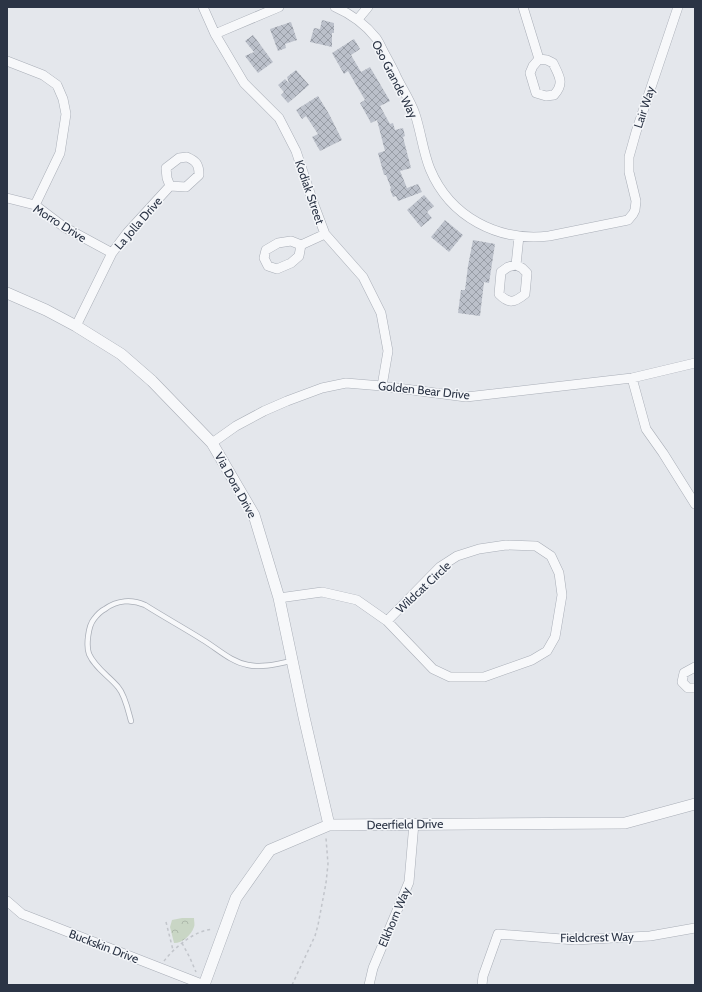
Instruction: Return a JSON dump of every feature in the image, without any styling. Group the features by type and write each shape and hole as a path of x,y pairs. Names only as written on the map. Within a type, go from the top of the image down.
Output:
{"street":[{"name":"Kodiak Street","path":"203,7 215,34 244,83 279,118 296,151 312,202 325,234 363,277 381,313 388,351 382,386"},
{"path":"215,34 279,7"},
{"name":"Oso Grande Way","path":"335,7 358,20 376,39 415,113 430,167 436,182 445,195 467,217 486,227 504,233 519,236 538,237 628,220 635,210"},
{"path":"358,20 368,7"},
{"path":"523,7 539,60"},
{"name":"Lair Way","path":"635,210 636,201 629,172 629,156 678,7"},
{"path":"7,62 43,75 56,85 63,99 66,114 60,153 35,205"},
{"name":"La Jolla Drive","path":"76,326 112,253 127,232 170,186"},
{"name":"Morro Drive","path":"7,198 35,205 64,227 112,253"},
{"path":"301,244 325,234"},
{"path":"516,265 519,236"},
{"name":"Via Dora Drive","path":"7,293 46,310 76,326 121,354 152,381 212,442 254,516 280,598 326,826"},
{"name":"Golden Bear Drive","path":"212,442 236,426 264,411 322,388 346,383 466,397 632,378 695,363"},
{"path":"632,378 646,429 695,504"},
{"name":"Wildcat Circle","path":"280,598 322,592 357,600 387,620 433,669 450,677 484,677 532,660 547,651 556,637 562,595 559,573 551,556 536,546 506,545 479,549 457,556 440,567 387,620"},
{"path":"695,667 684,674 682,682 688,688 695,688"},
{"name":"Deerfield Drive","path":"203,984 236,898 270,850 326,826 625,823 695,804"},
{"name":"Elkhorn Way","path":"369,985 372,968 409,882 414,824"},
{"name":"Buckskin Drive","path":"7,901 22,914 203,984"},
{"name":"Fieldcrest Way","path":"482,985 483,976 498,934 576,940 650,936 695,928"}],"lane":[{"path":"131,721 126,705 118,688 95,664 89,654 88,633 92,620 110,605 129,600 138,601 204,640 229,657 242,663 261,666 293,661"}],"path":[{"path":"292,985 315,936 322,907 328,864 326,826"},
{"path":"166,922 173,950"},
{"path":"158,967 173,950 188,939 205,930 225,928"},
{"path":"182,943 203,984"}],"green space":[{"path":"194,918 194,926 191,933 186,938 180,942 174,943 170,927 172,920"}],"building":[{"path":"322,20 334,23 332,47 310,42 314,28 320,29"},
{"path":"291,22 297,40 285,44 286,48 278,51 270,29"},
{"path":"253,35 273,62 258,73 245,56 254,52 245,41"},
{"path":"354,39 360,49 351,55 361,72 370,67 390,101 380,106 390,124 393,123 395,130 403,128 405,136 403,137 411,168 400,171 407,188 418,184 422,192 398,201 396,196 393,197 386,175 384,175 378,153 385,151 377,120 371,123 360,103 365,100 348,71 344,74 332,53"},
{"path":"296,70 309,85 288,103 281,95 284,92 278,85 285,79 289,83 287,77"},
{"path":"318,96 342,140 320,151 312,137 318,134 306,116 302,119 296,110"},
{"path":"424,195 434,206 427,212 432,218 421,227 407,210"},
{"path":"445,220 463,235 449,252 431,237"},
{"path":"473,240 495,244 489,283 484,282 480,316 458,313 461,290 465,290"}]}
